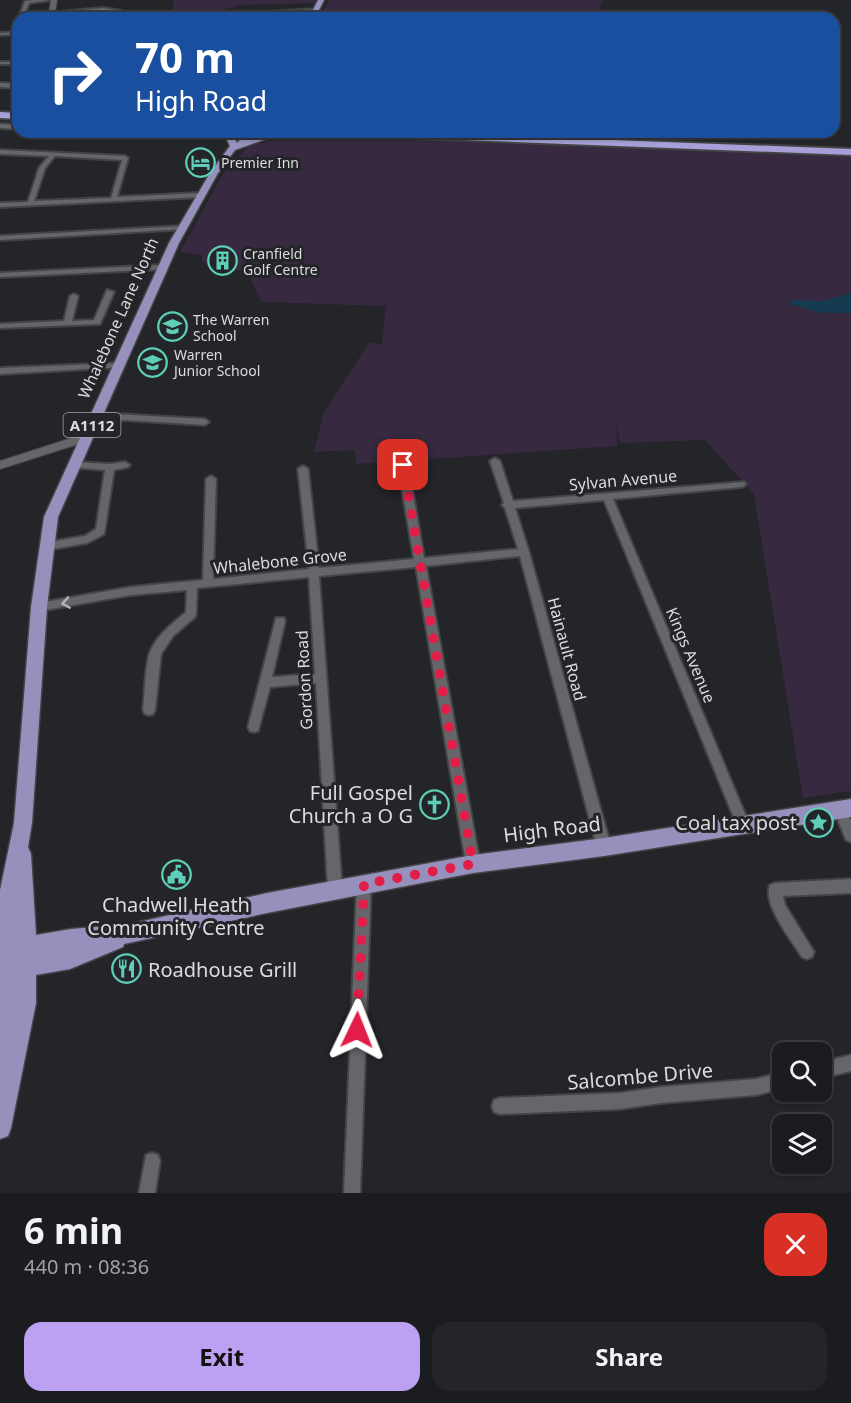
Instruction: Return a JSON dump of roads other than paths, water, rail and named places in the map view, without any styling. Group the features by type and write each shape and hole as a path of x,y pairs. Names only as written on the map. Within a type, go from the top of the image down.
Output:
{"highway":[{"path":"477,138 851,153"},
{"path":"600,138 851,148"}],"main road":[{"path":"317,10 321,0"},
{"path":"229,138 235,146 262,138"},
{"name":"Whalebone Lane North","path":"10,959 6,909 21,832 39,607 51,517 163,267 214,173 240,138"},
{"name":"Whalebone Lane North","path":"235,146 244,138"},
{"name":"High Road","path":"10,959 70,959 130,934 364,884 473,864 604,847 846,809"},
{"name":"A1112","path":"0,1128 10,1068 24,1013 10,959"}],"street":[{"path":"23,12 27,2 48,0"},
{"path":"96,0 96,9"},
{"path":"74,12 96,9 115,9 120,12"},
{"path":"278,12 317,10"},
{"path":"0,152 125,158 113,200"},
{"path":"30,204 42,168 53,154"},
{"path":"0,205 201,195"},
{"path":"0,238 183,228"},
{"path":"0,275 163,267"},
{"path":"0,326 97,322 110,292"},
{"path":"67,324 75,296"},
{"path":"0,371 120,365"},
{"path":"97,416 205,422"},
{"path":"0,465 87,437"},
{"name":"Hainault Road","path":"495,461 507,505 524,552 604,847"},
{"path":"73,465 110,467 125,465"},
{"path":"403,465 473,864"},
{"path":"48,546 87,539 101,531 110,467"},
{"name":"Gordon Road","path":"303,469 315,573 335,890"},
{"path":"208,584 211,479"},
{"name":"Sylvan Avenue","path":"507,505 741,484"},
{"name":"Kings Avenue","path":"607,496 744,826"},
{"name":"Whalebone Grove","path":"39,607 92,597 192,585 524,552"},
{"path":"149,710 155,654 163,640 189,618 192,585"},
{"path":"254,727 280,621"},
{"path":"265,682 320,678"},
{"path":"846,809 851,836"},
{"path":"352,1193 364,884"},
{"path":"807,952 779,908 775,890 851,886"},
{"path":"832,1068 851,1063"},
{"name":"Salcombe Drive","path":"500,1106 620,1101 660,1095 756,1087 772,1083"},
{"path":"147,1193 152,1161"}],"water":[{"path":"851,293 851,313 821,313 789,304 792,300 824,301"}],"place":[{"name":"Premier Inn","path":"200,162"},
{"name":"Cranfield Golf Centre","path":"222,261"},
{"name":"The Warren School","path":"172,327"},
{"name":"Warren Junior School","path":"153,362"},
{"name":"Full Gospel Church a O G","path":"434,804"},
{"name":"Coal tax post","path":"818,822"},
{"name":"Chadwell Heath Community Centre","path":"176,874"},
{"name":"Roadhouse Grill","path":"127,969"}]}
